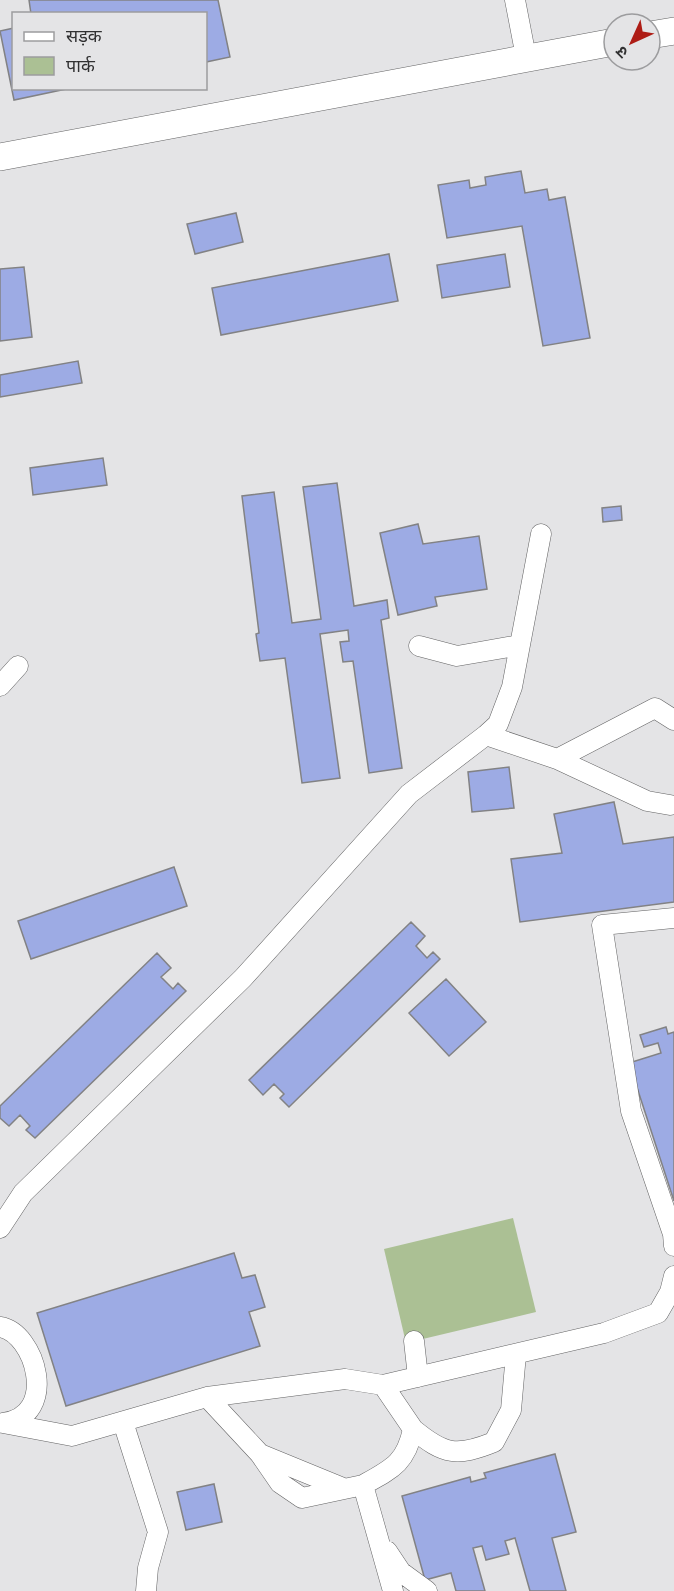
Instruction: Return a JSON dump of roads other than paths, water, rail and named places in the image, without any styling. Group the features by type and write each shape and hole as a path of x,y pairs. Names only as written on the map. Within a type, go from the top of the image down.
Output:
{"street":[{"path":"515,0 526,57"},
{"path":"0,157 602,44"},
{"path":"0,1228 23,1193 243,978 409,794 498,724 513,687 541,534"},
{"path":"419,646 457,656 520,645"},
{"path":"0,686 18,666"},
{"path":"557,759 655,708 674,720"},
{"path":"486,735 557,759 647,801 670,805"},
{"path":"674,918 602,925 631,1111 673,1234 674,1246"},
{"path":"2,1422 72,1436 207,1397 345,1379 382,1385 604,1333 658,1313 670,1292 674,1276"},
{"path":"0,1327 16,1334 25,1346 31,1358 37,1387 32,1408 24,1416 2,1422"},
{"path":"414,1341 418,1377"},
{"path":"382,1385 413,1429 439,1449 464,1453 494,1442 511,1410 516,1354"},
{"path":"207,1397 260,1454 280,1483 302,1498 363,1485 391,1469 409,1450 413,1429"},
{"path":"123,1422 158,1532 148,1568 146,1591"},
{"path":"363,1485 393,1591"},
{"path":"379,1539 401,1572 427,1591"}]}
